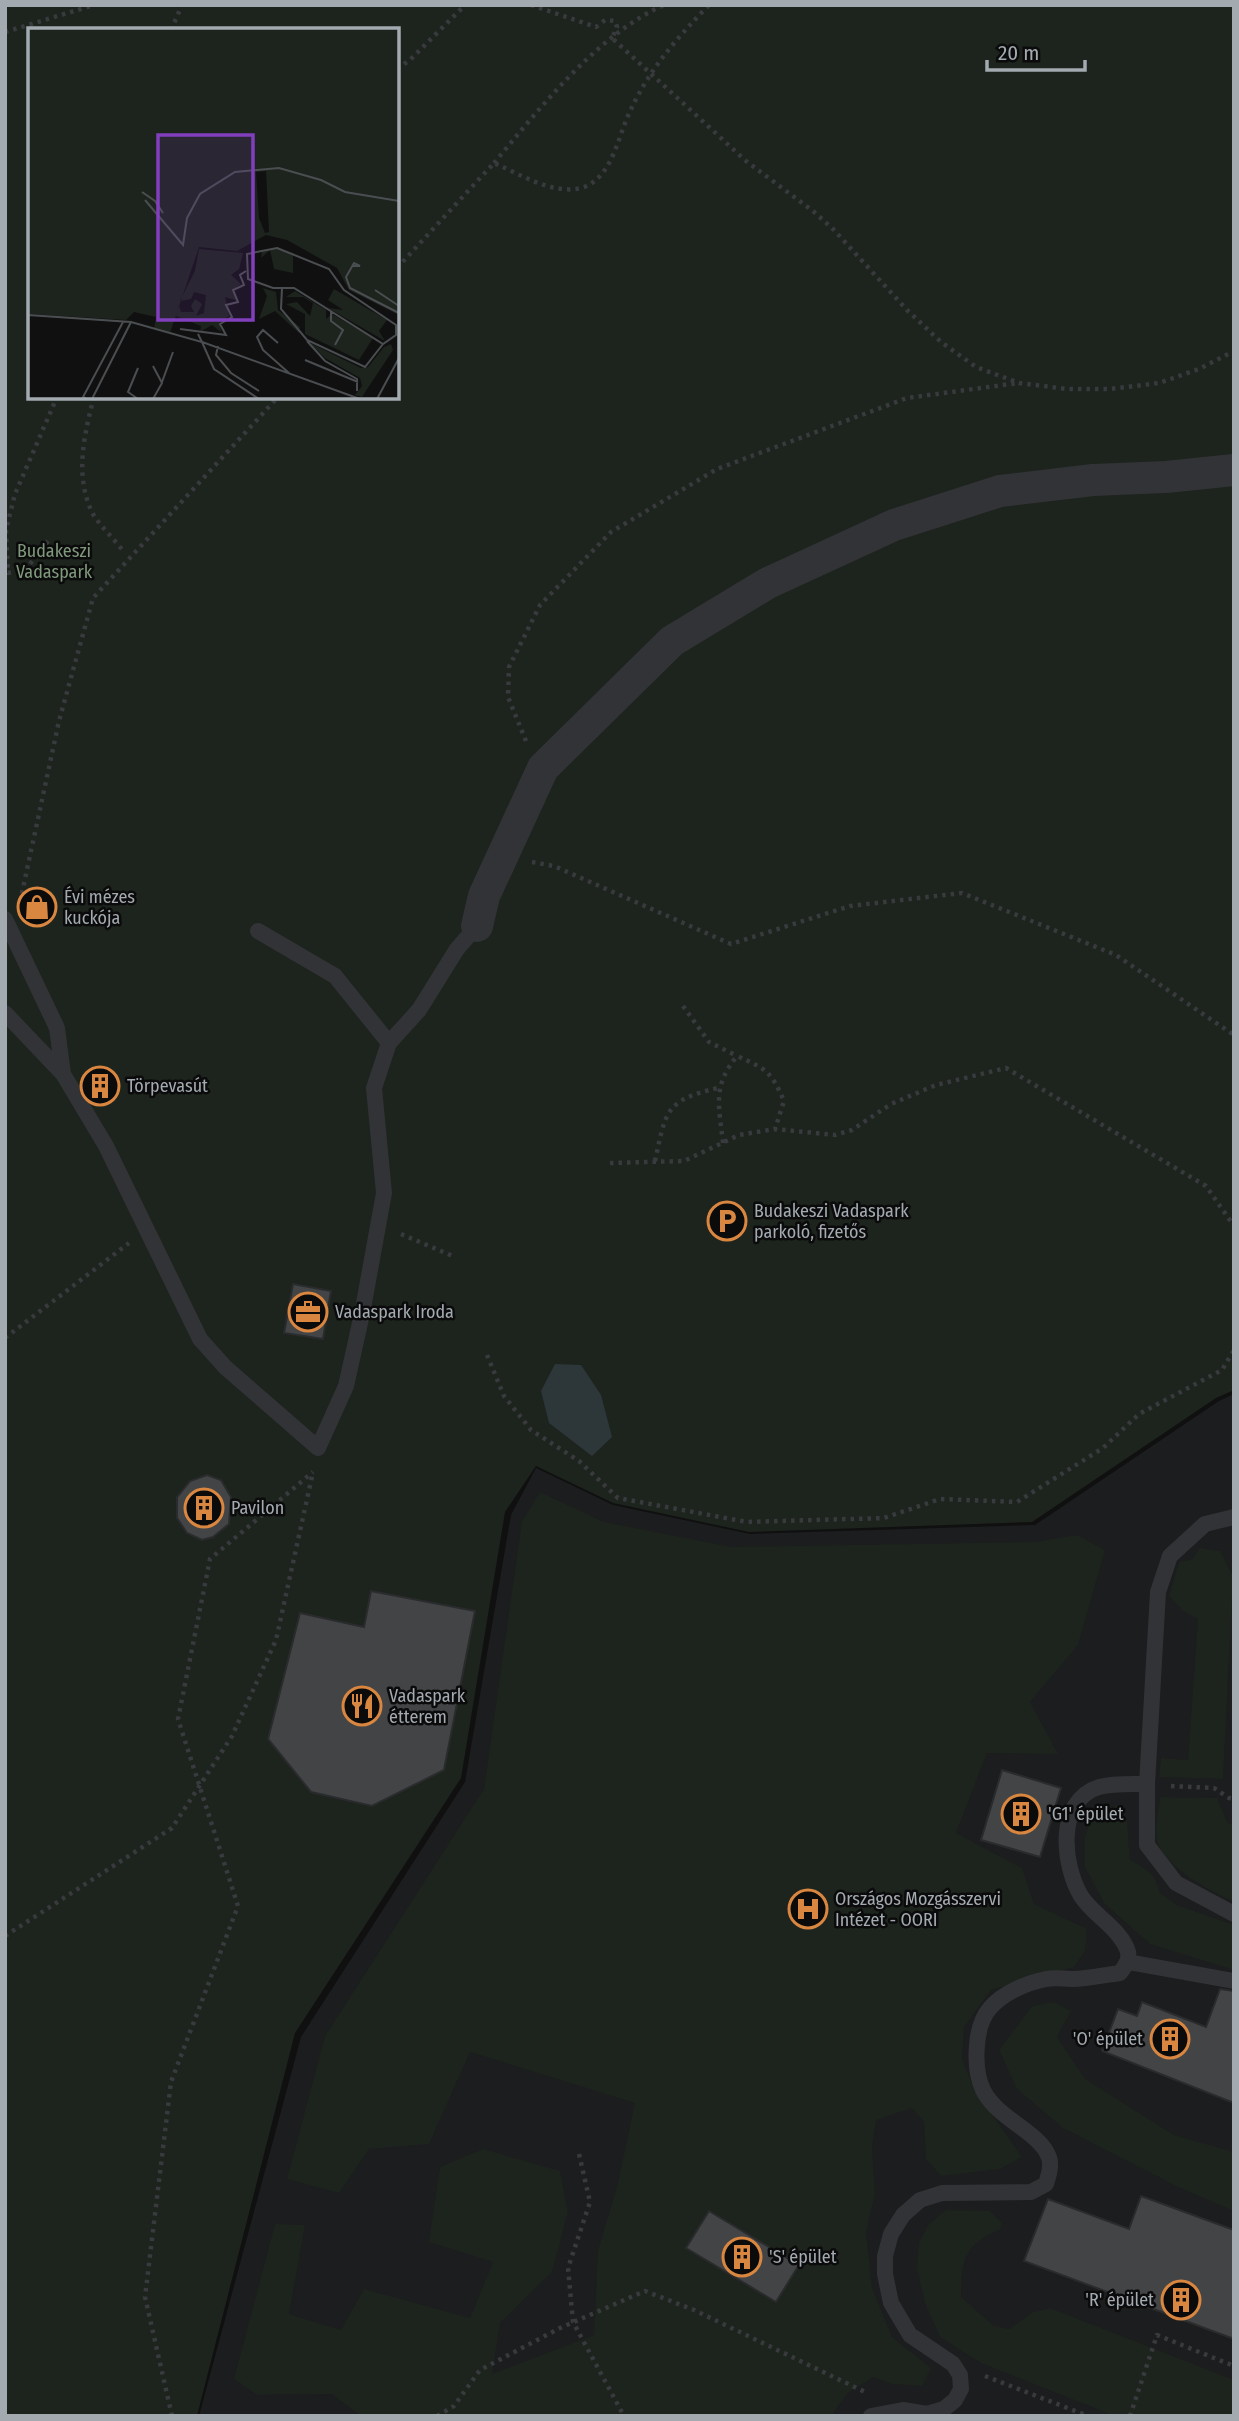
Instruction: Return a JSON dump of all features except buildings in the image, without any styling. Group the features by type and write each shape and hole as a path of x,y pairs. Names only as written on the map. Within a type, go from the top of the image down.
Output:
{"street":[{"path":"477,926 484,896 543,768 672,641 768,583 894,524 1000,491 1093,480 1166,477 1234,470"}],"lane":[{"path":"6,921 57,1028 63,1074"},
{"path":"5,1013 63,1074 106,1146 200,1339 225,1367 318,1447 346,1386 384,1193 374,1088 389,1043 419,1010 457,949 477,926"},
{"path":"258,931 335,976 389,1043"},
{"path":"1234,1517 1205,1524 1170,1556 1158,1592 1147,1784 1147,1845 1176,1883 1234,1914"},
{"path":"871,2416 903,2410 927,2414 944,2409 955,2400 961,2389 960,2375 953,2364 910,2335 891,2303 885,2274 885,2256 891,2234 903,2215 920,2200 942,2193 1031,2192 1045,2184 1050,2171 1049,2155 1041,2145 1007,2118 983,2090 975,2058 980,2030 988,2010 1007,1994 1048,1978 1074,1980 1120,1973 1128,1962 1128,1950 1118,1935 1083,1898 1070,1874 1065,1850 1066,1834 1072,1815 1081,1800 1096,1788 1117,1784 1147,1784"},
{"path":"1128,1962 1234,1981"}],"path":[{"path":"5,32 94,5"},
{"path":"172,28 182,5"},
{"path":"399,67 465,5"},
{"path":"531,5 596,27 610,19 617,27 611,38"},
{"path":"399,266 494,163 544,103 611,38 664,5"},
{"path":"494,163 549,187 568,189 593,183 610,160 637,96 650,75 670,46 709,5"},
{"path":"611,38 746,161 833,229 907,310 941,342 976,367 1019,383 1068,389 1110,389 1159,383 1199,369 1234,351"},
{"path":"543,768 521,733 508,697 509,667 540,605 611,532 717,469 907,398 1019,383"},
{"path":"48,541 26,569 6,574 6,530 15,494 56,399"},
{"path":"94,399 85,433 82,464 86,490 94,514 124,552"},
{"path":"6,921 20,902 59,721 93,597 276,399"},
{"path":"501,857 554,866 731,944 850,906 962,893 1116,956 1234,1035"},
{"path":"683,1006 709,1042 758,1065 773,1077 784,1101 775,1129"},
{"path":"723,1143 718,1088 727,1068 737,1055"},
{"path":"610,1163 684,1161 739,1135 775,1129 835,1135 852,1130 891,1104 936,1085 1006,1069 1206,1186 1234,1226"},
{"path":"655,1161 662,1128 670,1110 688,1095 718,1088"},
{"path":"377,1224 455,1257"},
{"path":"5,1338 145,1230"},
{"path":"487,1355 504,1396 531,1430 579,1461 618,1498 747,1522 884,1518 940,1499 1017,1502 1103,1448 1139,1414 1222,1370 1234,1350"},
{"path":"5,1936 172,1828 200,1786 232,1736 276,1640 318,1447"},
{"path":"172,2416 145,2297 171,2082 238,1906 177,1720 210,1559 313,1472"},
{"path":"1147,1784 1214,1788 1229,1798 1234,1798"},
{"path":"579,2154 590,2202 568,2268 573,2322 624,2416"},
{"path":"437,2416 454,2406 480,2370 573,2322 645,2291 694,2311 903,2410"},
{"path":"1130,2416 1157,2335 1234,2366"},
{"path":"953,2364 1088,2416"}],"shaded area":[{"path":"555,1364 581,1365 601,1395 612,1437 592,1456 549,1423 541,1391"},
{"name":"Országos Mozgásszervi Intézet - OORI","path":"1234,1394 1234,2416 199,2416 301,2037 465,1782 511,1515 536,1468 613,1505 750,1534 1035,1525 1219,1401"}],"green space":[{"name":"Budakeszi Vadaspark","path":"5,5 1234,5 1234,1390 1216,1398 1032,1522 749,1532 613,1503 536,1466 505,1512 461,1778 295,2033 197,2416 5,2416"},
{"path":"540,1492 604,1522 732,1547 1034,1542 1077,1535 1105,1550 1078,1645 1030,1702 1058,1754 987,1753 956,1833 1022,1868 1034,1904 1087,1929 1085,1951 1074,1967 991,1990 964,2027 962,2059 974,2089 1022,2157 1000,2169 941,2176 926,2159 924,2122 912,2108 876,2120 872,2147 875,2194 866,2232 872,2288 892,2337 931,2368 922,2386 892,2384 873,2377 848,2393 831,2416 361,2416 332,2394 257,2395 234,2379 275,2224 305,2225 289,2314 341,2330 364,2289 470,2318 493,2262 429,2242 440,2167 483,2149 560,2171 568,2212 552,2272 500,2323 492,2374 594,2335 598,2250 617,2187 635,2103 470,2052 429,2144 369,2149 339,2193 287,2179 325,2036 484,1789 522,1521"},
{"path":"1200,1548 1220,1551 1233,1576 1223,1779 1159,1777 1161,1758 1188,1760 1198,1619 1183,1611 1169,1596 1179,1562 1191,1560"},
{"path":"1160,1797 1217,1798 1227,1822 1234,1826 1234,1901 1213,1892 1178,1869 1161,1850 1156,1831"},
{"path":"1119,1805 1127,1820 1130,1860 1150,1873 1160,1893 1177,1905 1234,1925 1234,1970 1150,1944 1104,1903 1085,1867 1085,1836 1095,1812"},
{"path":"1054,2002 1071,2011 1057,2037 1085,2079 1174,2135 1234,2152 1234,2211 1178,2187 1063,2128 1017,2089 999,2050 1032,2006"},
{"path":"946,2210 990,2211 1002,2223 1000,2230 988,2235 972,2248 967,2255 962,2274 961,2297 994,2326 1009,2329 1033,2312 1050,2308 1234,2380 1234,2416 1115,2416 981,2363 940,2337 925,2303 917,2269 919,2242 929,2224"}],"place":[{"name":"Évi mézes kuckója","path":"37,907"},
{"name":"Törpevasút","path":"100,1086"},
{"name":"Budakeszi Vadaspark parkoló, fizetős","path":"727,1221"},
{"name":"Vadaspark Iroda","path":"308,1312"},
{"name":"Pavilon","path":"204,1508"},
{"name":"Vadaspark étterem","path":"362,1706"},
{"name":"'G1' épület","path":"1021,1814"},
{"name":"Országos Mozgásszervi Intézet - OORI","path":"808,1909"},
{"name":"'O' épület","path":"1170,2039"},
{"name":"'S' épület","path":"742,2257"},
{"name":"'R' épület","path":"1181,2300"}]}
